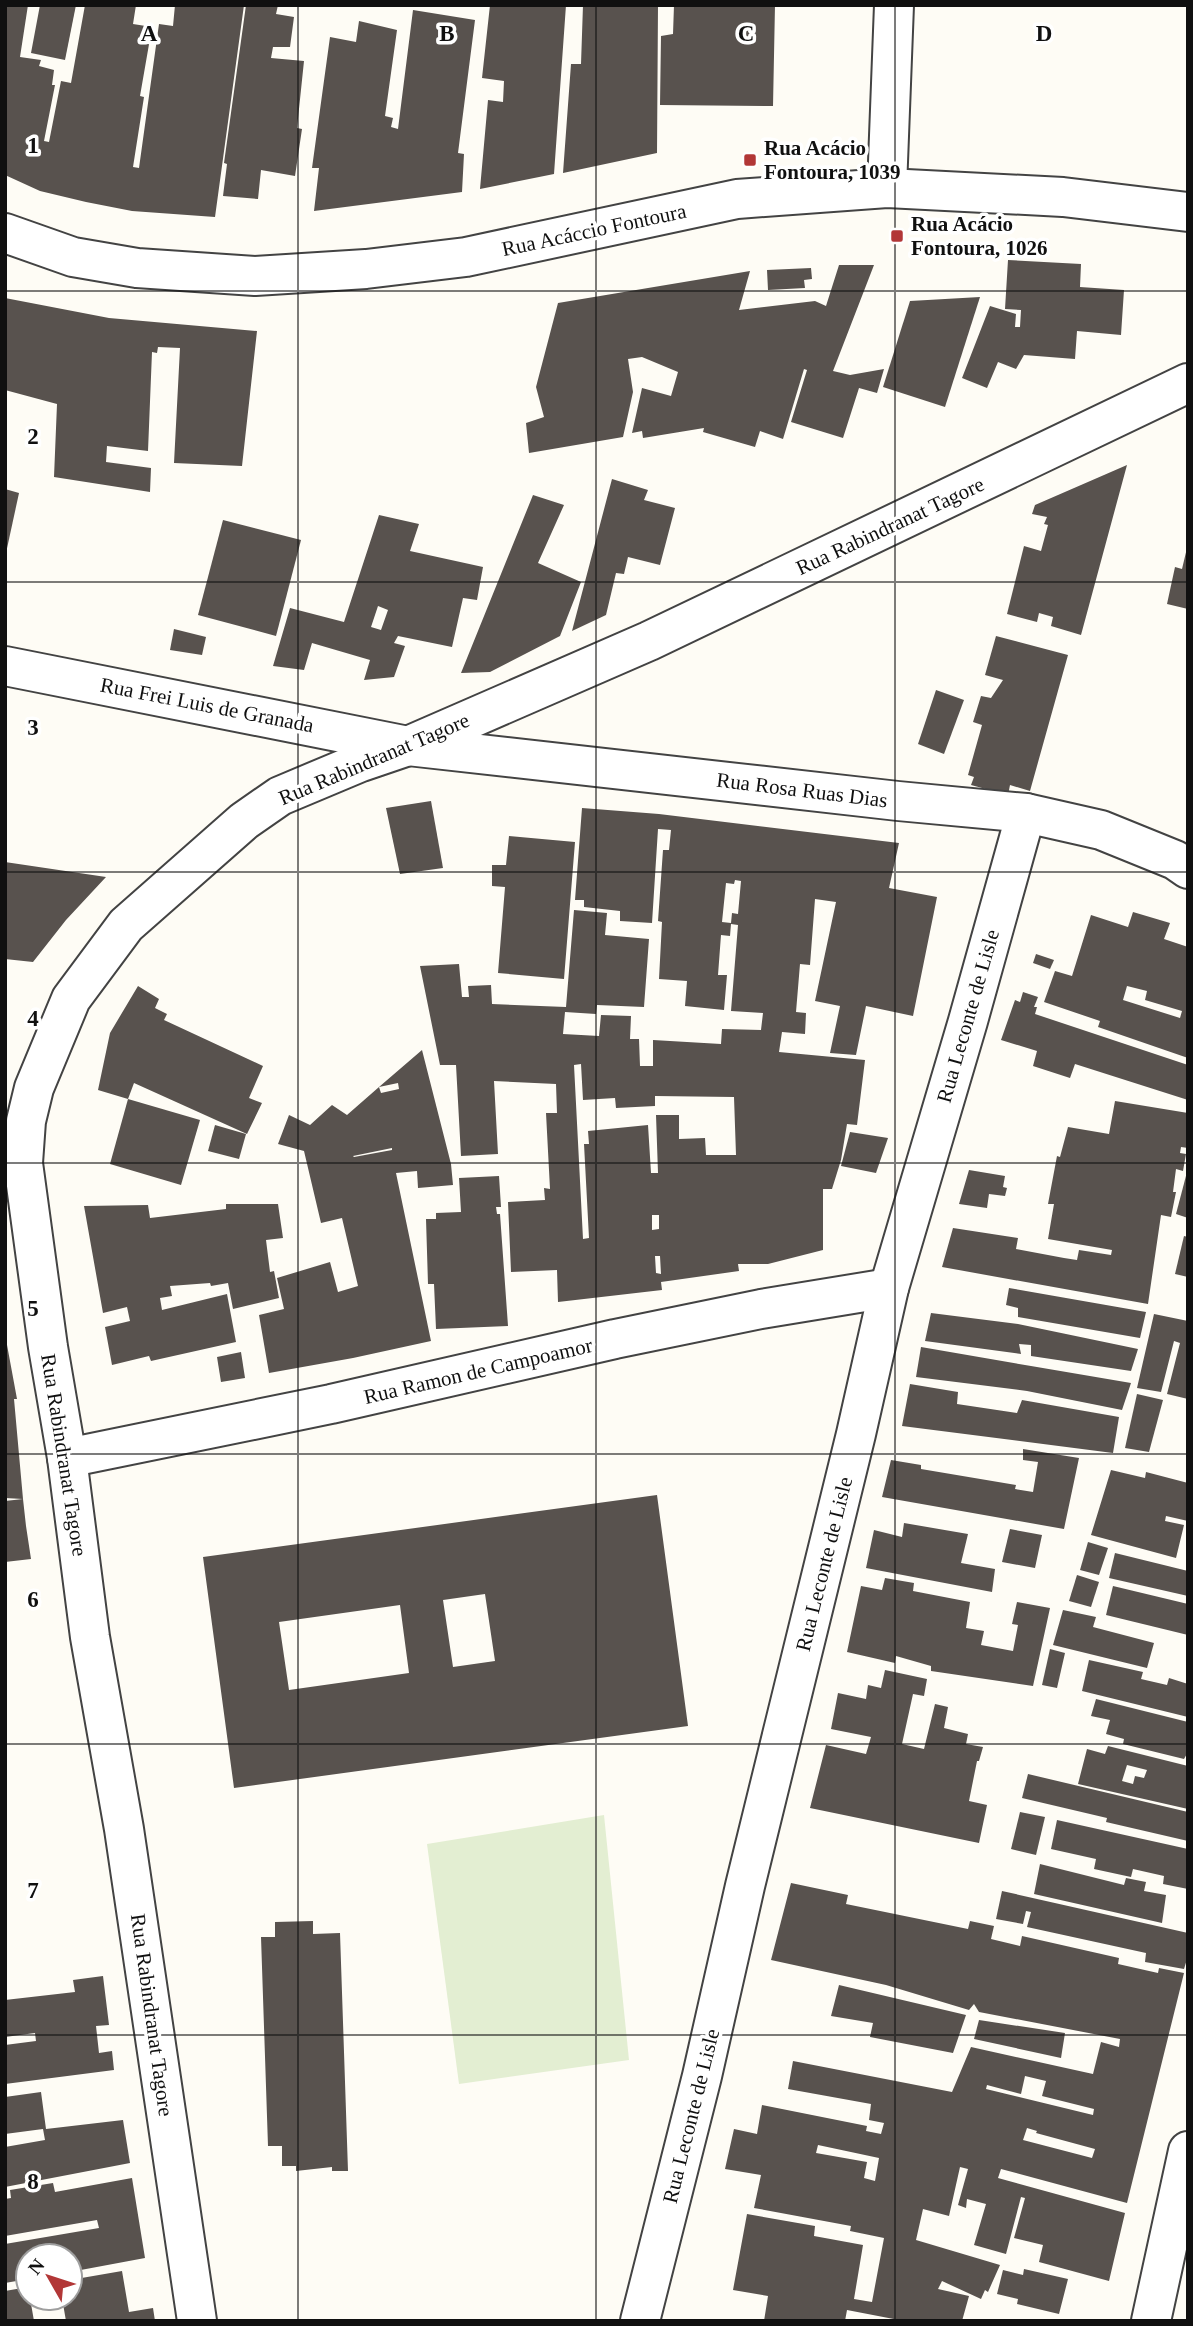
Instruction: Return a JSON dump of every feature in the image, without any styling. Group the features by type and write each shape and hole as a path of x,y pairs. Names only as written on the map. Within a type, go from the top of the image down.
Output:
{"street":[{"path":"887,188 894,5"},
{"name":"Rua Acáccio Fontoura","path":"5,233 86,260 137,268 255,276 366,269 466,257 737,199 887,188 1063,197 1188,212"},
{"name":"Rua Rabindranat Tagore","path":"197,2321 124,1829 90,1637 67,1458 48,1347 23,1163 26,1121 34,1088 71,999 126,925 244,821 280,796 360,762 408,746 649,641 1188,383"},
{"name":"Rua Frei Luis de Granada","path":"5,666 408,746"},
{"name":"Rua Rosa Ruas Dias","path":"408,746 1026,813 1101,830 1175,860 1188,869"},
{"name":"Rua Leconte de Lisle","path":"640,2321 702,2076 889,1288 1026,813"},
{"name":"Rua Ramon de Campoamor","path":"67,1458 331,1404 668,1328 761,1309 889,1288"},
{"path":"1151,2321 1188,2151"}],"green space":[{"path":"604,1815 629,2060 459,2084 427,1844"}],"building":[{"path":"5,5 28,5 20,57 41,60 39,66 54,70 52,85 55,85 44,141 49,142 61,81 71,83 85,5 136,5 133,24 152,27 140,96 144,97 133,167 139,168 159,24 173,26 175,5 244,5 215,217 132,211 86,202 40,191 5,175"},
{"path":"40,5 76,5 65,60 31,53"},
{"path":"246,5 278,5 276,14 294,17 290,47 273,47 271,58 304,61 297,128 302,129 295,176 261,170 258,199 223,196 227,164 224,163"},
{"path":"490,5 566,5 554,174 480,189 488,100 503,102 504,81 482,78"},
{"path":"583,5 658,5 657,153 563,173 571,64 581,64"},
{"path":"674,5 775,5 773,106 660,105 661,36 673,34"},
{"path":"413,10 475,20 458,153 464,154 462,192 314,211 319,168 312,168 330,37 356,42 359,21 397,30 385,116 393,118 391,127 398,129"},
{"path":"1008,260 1081,264 1080,287 1124,290 1121,335 1077,331 1075,359 1024,355 1016,369 998,362 987,388 962,378 990,306 1016,314 1015,327 1020,327 1021,310 1005,309"},
{"path":"839,265 874,265 833,371 850,375 884,369 877,393 859,388 843,438 791,422 807,370 804,369 783,439 760,431 755,447 703,432 704,428 643,438 642,431 632,433 642,388 671,396 678,372 642,357 628,359 633,392 623,437 529,453 526,423 544,417 536,387 558,303 750,271 739,310 815,301 826,306"},
{"path":"811,268 812,279 804,280 805,288 768,290 767,270"},
{"path":"980,297 945,407 883,387 910,301"},
{"path":"5,298 109,318 257,331 242,466 174,463 180,348 158,347 157,353 152,352 148,451 107,446 106,462 151,468 150,492 54,477 57,404 5,390"},
{"path":"1127,465 1081,635 1051,626 1053,617 1039,613 1037,622 1007,614 1024,546 1041,551 1048,525 1044,524 1047,517 1032,514 1035,505"},
{"path":"612,479 648,490 644,500 675,508 660,565 628,557 624,574 616,573 606,615 572,631"},
{"path":"5,489 19,493 6,553 5,553"},
{"path":"533,495 564,505 538,563 581,582 560,636 490,672 461,673"},
{"path":"379,515 419,524 410,551 483,567 477,600 463,598 452,647 398,636 394,643 405,646 394,677 364,680 370,660 312,643 304,670 273,666 290,608 344,622","holes":["378,606 388,610 381,630 371,627"]},
{"path":"223,520 301,540 276,636 198,615"},
{"path":"1187,548 1188,609 1167,604 1175,567 1182,569"},
{"path":"174,629 206,637 202,655 170,650"},
{"path":"996,636 1068,655 1030,791 1010,785 1008,795 971,785 974,777 968,775 982,725 973,722 981,696 991,698 1003,680 985,675"},
{"path":"936,690 964,700 944,754 918,744"},
{"path":"431,801 443,868 400,874 386,808"},
{"path":"582,808 659,814 899,843 889,888 937,897 913,1016 866,1006 856,1055 830,1053 840,1006 815,1001 836,902 815,899 810,965 800,964 796,1012 806,1013 805,1034 782,1032 779,1052 865,1060 857,1125 847,1124 841,1160 832,1189 823,1189 823,1250 768,1264 738,1264 739,1271 661,1282 662,1290 558,1302 557,1270 511,1272 508,1202 545,1200 544,1188 550,1189 546,1113 557,1113 556,1084 494,1081 498,1154 461,1156 456,1065 440,1065 420,966 459,964 462,997 469,997 468,986 491,985 492,1004 566,1007 574,910 607,913 605,935 649,939 644,1007 597,1005 596,1014 565,1012 563,1034 599,1036 601,1015 631,1016 630,1039 639,1039 640,1066 653,1066 653,1040 721,1044 722,1029 761,1030 763,1013 731,1011 738,925 731,924 730,936 721,935 718,975 727,975 724,1010 685,1006 687,981 659,979 662,922 658,921 663,850 669,850 671,830 658,829 652,923 620,921 620,911 584,907 584,900 575,900","holes":["735,880 741,881 738,914 732,913 731,923 722,922 726,883 734,884","581,1064 583,1100 615,1098 616,1108 655,1106 655,1096 734,1097 736,1155 706,1155 705,1138 679,1139 679,1115 656,1115 658,1173 651,1173 648,1125 588,1131 589,1144 584,1144 589,1238 583,1239 574,1065","652,1215 659,1215 659,1229 652,1230","655,1256 660,1256 661,1274 656,1273"]},
{"path":"509,836 575,842 564,979 498,973 505,887 492,886 492,865 506,865"},
{"path":"5,862 106,877 66,920 33,962 5,959"},
{"path":"1133,912 1170,923 1164,939 1188,947 1188,1058 1098,1027 1100,1021 1044,1002 1055,971 1072,976 1091,915 1128,927","holes":["1127,986 1147,991 1145,1000 1182,1011 1180,1018 1123,1000"]},
{"path":"1036,954 1054,960 1050,969 1033,963"},
{"path":"138,986 159,999 155,1008 167,1014 164,1020 263,1066 249,1098 262,1103 247,1134 134,1083 128,1099 98,1090 110,1033"},
{"path":"1023,992 1038,997 1034,1007 1037,1007 1035,1014 1188,1065 1188,1100 1075,1064 1070,1078 1033,1066 1037,1051 1001,1040 1015,1000 1020,1002"},
{"path":"422,1050 451,1164 453,1185 418,1188 417,1171 396,1173 431,1341 269,1373 259,1315 284,1309 277,1278 330,1262 338,1292 358,1286 342,1218 321,1223 304,1151 278,1144 289,1115 310,1125 332,1105 347,1115 379,1087","holes":["398,1083 399,1089 381,1093 379,1087","392,1148 354,1157 353,1156"]},
{"path":"128,1099 200,1120 181,1185 110,1164"},
{"path":"1115,1101 1188,1113 1188,1148 1181,1147 1180,1153 1186,1154 1183,1171 1176,1169 1173,1192 1176,1192 1171,1217 1161,1215 1148,1304 942,1267 953,1228 1018,1238 1016,1249 1064,1258 1077,1260 1079,1250 1111,1255 1112,1250 1048,1239 1054,1204 1048,1204 1057,1156 1060,1157 1068,1127 1109,1134"},
{"path":"215,1125 246,1134 239,1159 208,1151"},
{"path":"850,1132 888,1138 876,1173 841,1166"},
{"path":"969,1170 1005,1176 1005,1196 989,1194 987,1208 959,1204"},
{"path":"1188,1172 1188,1218 1176,1214"},
{"path":"499,1176 501,1207 496,1207 497,1214 500,1214 508,1326 436,1329 434,1284 428,1284 426,1219 436,1219 436,1213 461,1212 459,1178"},
{"path":"226,1204 278,1204 283,1238 266,1240 270,1272 274,1271 279,1298 233,1309 228,1283 211,1286 210,1283 170,1286 172,1296 160,1298 162,1310 227,1294 236,1342 151,1361 149,1356 112,1365 105,1327 130,1321 127,1307 103,1313 84,1206 148,1205 150,1218 226,1209"},
{"path":"1184,1236 1188,1237 1188,1277 1175,1274"},
{"path":"1009,1288 1146,1312 1140,1338 1018,1317 1018,1308 1006,1305"},
{"path":"931,1313 1018,1324 1138,1349 1131,1371 1031,1356 1031,1345 1019,1344 1021,1354 925,1341"},
{"path":"1154,1314 1188,1321 1188,1399 1167,1394 1180,1343 1174,1341 1161,1392 1137,1388"},
{"path":"5,1334 17,1399 14,1399 23,1499 5,1498"},
{"path":"921,1347 1131,1383 1122,1410 1027,1391 916,1377"},
{"path":"241,1352 245,1378 221,1382 217,1357"},
{"path":"910,1384 958,1392 957,1404 1017,1413 1022,1400 1119,1417 1113,1453 902,1426"},
{"path":"1137,1394 1163,1400 1149,1452 1125,1448"},
{"path":"1023,1449 1079,1458 1064,1529 882,1497 891,1460 921,1465 921,1469 1016,1485 1015,1489 1033,1492 1038,1462 1023,1460"},
{"path":"1111,1470 1145,1478 1146,1472 1188,1483 1188,1521 1166,1516 1165,1521 1184,1525 1176,1558 1091,1535"},
{"path":"657,1495 688,1726 234,1788 203,1557","holes":["485,1594 495,1661 453,1667 443,1600","400,1605 409,1673 289,1690 279,1622"]},
{"path":"23,1499 31,1559 5,1562 5,1501"},
{"path":"904,1523 968,1534 961,1563 995,1569 992,1592 866,1568 874,1530 902,1537"},
{"path":"1010,1529 1042,1535 1035,1568 1002,1562"},
{"path":"1088,1542 1108,1548 1099,1575 1080,1570"},
{"path":"1115,1553 1188,1571 1188,1596 1109,1578"},
{"path":"1077,1575 1099,1582 1091,1607 1069,1601"},
{"path":"885,1578 914,1583 913,1591 970,1602 966,1628 984,1631 981,1645 1013,1651 1018,1625 1012,1624 1017,1602 1050,1608 1033,1686 931,1671 931,1666 896,1656 895,1663 847,1652 861,1586 882,1590"},
{"path":"1113,1586 1188,1604 1188,1635 1106,1615"},
{"path":"1063,1610 1096,1617 1093,1627 1154,1643 1147,1668 1053,1645"},
{"path":"1050,1649 1065,1653 1057,1688 1042,1685"},
{"path":"1089,1660 1143,1672 1141,1679 1167,1685 1169,1678 1188,1684 1188,1717 1082,1691"},
{"path":"885,1670 927,1679 924,1696 913,1694 902,1744 924,1749 935,1704 948,1707 944,1728 968,1734 966,1744 983,1747 977,1761 969,1801 987,1805 979,1843 810,1808 826,1745 866,1754 871,1737 831,1729 838,1693 866,1699 868,1685 881,1688"},
{"path":"1096,1699 1188,1722 1188,1752 1184,1759 1123,1744 1124,1739 1106,1734 1110,1720 1091,1716"},
{"path":"1108,1746 1188,1766 1188,1809 1078,1784 1087,1749 1105,1754","holes":["1127,1765 1147,1770 1144,1778 1135,1776 1133,1784 1122,1781"]},
{"path":"1028,1774 1188,1812 1188,1841 1106,1822 1107,1818 1022,1798"},
{"path":"1020,1812 1045,1817 1036,1855 1011,1849"},
{"path":"1057,1820 1188,1849 1188,1889 1163,1884 1164,1876 1133,1869 1131,1877 1094,1869 1096,1859 1051,1849"},
{"path":"1040,1864 1124,1885 1126,1878 1146,1882 1144,1891 1166,1895 1162,1923 1034,1894"},
{"path":"791,1883 848,1895 846,1904 968,1929 970,1921 994,1926 991,1939 1020,1946 1022,1936 1119,1958 1118,1964 1158,1973 1159,1968 1184,1973 1127,2203 1001,2169 998,2178 1125,2213 1109,2281 1039,2262 1043,2245 1014,2238 1025,2198 1021,2197 1006,2254 974,2245 986,2204 967,2199 966,2208 958,2205 968,2169 960,2167 949,2216 923,2209 916,2240 1000,2265 988,2292 985,2290 981,2299 942,2281 938,2289 969,2296 962,2321 904,2321 847,2310 845,2321 764,2321 768,2296 733,2290 747,2214 815,2226 814,2236 863,2245 854,2299 872,2302 884,2238 850,2231 851,2226 754,2208 761,2175 725,2169 734,2129 757,2134 762,2105 867,2126 866,2131 881,2134 884,2123 869,2120 871,2104 788,2089 793,2061 952,2092 971,2047 1093,2074 1101,2042 1119,2047 1120,2039 979,2012 974,2004 969,2010 886,1985 771,1960","holes":["1025,2076 1046,2081 1042,2096 1094,2109 1093,2115 986,2089 987,2085 1021,2094","1027,2128 1037,2131 1036,2133 1095,2149 1092,2158 1023,2140","818,2145 879,2158 875,2181 864,2178 867,2162 816,2153"]},
{"path":"1002,1891 1188,1933 1188,1956 1184,1969 1145,1962 1146,1953 1027,1927 1031,1912 1026,1911 1023,1924 996,1919"},
{"path":"313,1921 313,1934 340,1933 348,2171 332,2171 332,2167 296,2171 296,2166 282,2166 282,2146 268,2146 261,1937 275,1937 275,1922"},
{"path":"103,1976 109,2025 96,2026 99,2053 112,2051 114,2070 5,2084 5,2045 36,2041 35,2033 5,2037 5,2000 75,1992 73,1980"},
{"path":"839,1985 966,2015 953,2053 870,2037 873,2023 831,2016"},
{"path":"979,2020 1065,2033 1061,2058 974,2039"},
{"path":"41,2092 46,2129 123,2120 130,2163 5,2187 5,2147 45,2140 43,2129 5,2134 5,2097"},
{"path":"132,2178 145,2258 84,2269 84,2242 17,2242 99,2228 97,2220 5,2236 5,2199 11,2198 10,2190 53,2183 55,2192"},
{"path":"14,2242 14,2281 5,2283 5,2244"},
{"path":"1024,2269 1068,2279 1059,2314 1017,2304 1018,2299 997,2294 1003,2270 1023,2275"},
{"path":"122,2271 129,2312 153,2308 155,2321 66,2321 64,2312 84,2312 84,2278"},
{"path":"14,2289 14,2312 32,2312 34,2321 5,2321 5,2291"}],"place":[{"name":"Rua Acácio Fontoura, 1039","path":"750,160"},
{"name":"Rua Acácio Fontoura, 1026","path":"897,236"}]}
